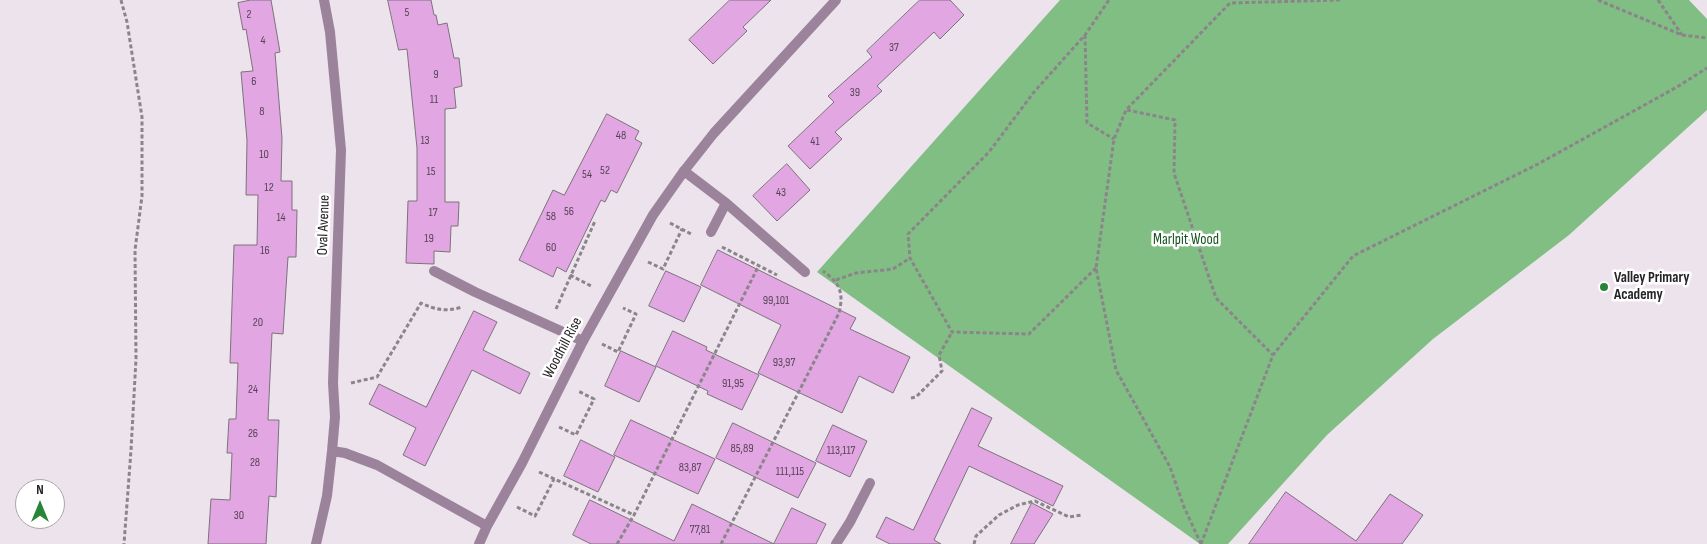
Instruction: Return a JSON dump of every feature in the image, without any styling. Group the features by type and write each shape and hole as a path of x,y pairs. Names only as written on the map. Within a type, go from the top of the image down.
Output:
{"street":[{"name":"Oval Avenue","path":"316,544 327,496 335,417 333,383 341,150 330,32 324,0"},
{"name":"Woodhill Rise","path":"479,544 486,526 522,463 584,339 653,215 714,133 836,0"},
{"path":"684,171 726,203 805,272"},
{"path":"710,232 726,203"},
{"path":"434,271 475,292 584,339"},
{"path":"332,451 345,453 377,465 486,526"},
{"path":"836,544 850,522 870,483"}],"path":[{"path":"121,0 127,22 142,117 142,196 135,250 136,359 132,450 124,544"},
{"path":"952,332 910,258 908,234 989,152 1034,92 1085,35 1108,0"},
{"path":"1201,544 1184,508 1170,467 1116,370 1096,268 1114,139 1126,110 1230,3 1340,0"},
{"path":"1598,0 1682,35 1707,38"},
{"path":"1658,0 1682,35"},
{"path":"1085,35 1087,122 1114,139"},
{"path":"1201,544 1274,355 1353,256 1538,164 1677,87 1707,68"},
{"path":"1126,110 1175,120 1174,174 1216,298 1274,355"},
{"path":"653,215 699,237"},
{"path":"558,304 595,221"},
{"path":"632,254 663,269 682,229"},
{"path":"717,245 781,277"},
{"path":"836,280 856,273 893,269 910,258"},
{"path":"617,544 634,515 758,266"},
{"path":"721,544 839,313 842,299 836,280 818,267 811,268 805,272"},
{"path":"952,332 1029,334 1096,268"},
{"path":"570,275 588,285"},
{"path":"333,383 351,383 377,377 421,303 442,311 454,310 466,305 475,292"},
{"path":"584,339 618,352 636,314 606,300"},
{"path":"911,398 916,397 942,371 939,355 952,332"},
{"path":"543,420 576,435 594,399 562,383"},
{"path":"522,463 634,515"},
{"path":"501,499 535,516 554,479"},
{"path":"974,544 976,536 999,515 1018,505 1035,501 1069,517 1082,515"}],"green space":[{"name":"Marlpit Wood","path":"1060,0 1689,0 1707,19 1707,110 1569,235 1433,339 1327,435 1228,544 1200,544 817,272"}],"building":[{"path":"251,0 271,0 280,52 275,53 282,138 281,181 292,181 292,210 297,210 296,257 288,257 283,334 272,333 268,420 279,420 276,497 269,496 266,544 208,544 211,499 230,500 232,453 227,453 229,419 236,419 238,363 230,363 234,245 257,245 258,195 246,195 247,140 241,72 253,71 246,29 243,30 238,3"},
{"path":"388,0 431,0 438,25 447,23 454,58 459,58 462,86 454,88 456,108 445,109 445,202 459,202 458,226 451,226 450,252 434,251 434,264 406,263 408,201 417,201 417,148 407,49 399,50"},
{"path":"730,0 771,0 743,27 747,31 713,64 689,40"},
{"path":"920,0 950,0 964,15 940,39 934,32 877,86 882,91 835,132 842,139 810,169 788,146 834,102 828,96 872,57 867,51"},
{"path":"607,114 639,131 635,139 642,143 617,193 611,190 605,202 601,200 566,272 557,267 553,277 519,260 553,190 564,195"},
{"path":"787,164 810,190 777,221 753,196"},
{"path":"718,250 856,318 850,329 910,357 893,393 859,376 842,413 758,373 781,325 701,285"},
{"path":"666,271 701,287 684,322 649,306"},
{"path":"474,311 497,322 483,350 530,373 520,394 472,370 425,466 403,455 416,428 369,404 379,384 426,407"},
{"path":"673,331 707,347 706,350 759,375 742,410 707,394 708,391 656,366"},
{"path":"621,351 656,367 639,402 605,386"},
{"path":"972,408 992,418 978,446 1063,486 1053,506 969,466 934,540 941,544 890,544 876,537 886,517 913,530"},
{"path":"631,420 715,459 698,494 614,455"},
{"path":"733,423 816,463 798,498 716,458"},
{"path":"833,425 867,441 850,477 816,461"},
{"path":"581,440 615,457 598,492 564,476"},
{"path":"1286,492 1356,541 1390,494 1423,515 1402,544 1249,544"},
{"path":"590,500 674,541 692,504 774,544 591,544 573,535"},
{"path":"1032,503 1053,514 1034,544 1011,544"},
{"path":"792,508 826,524 816,544 774,544"}],"place":[{"name":"Valley Primary Academy","path":"1604,287"}]}
